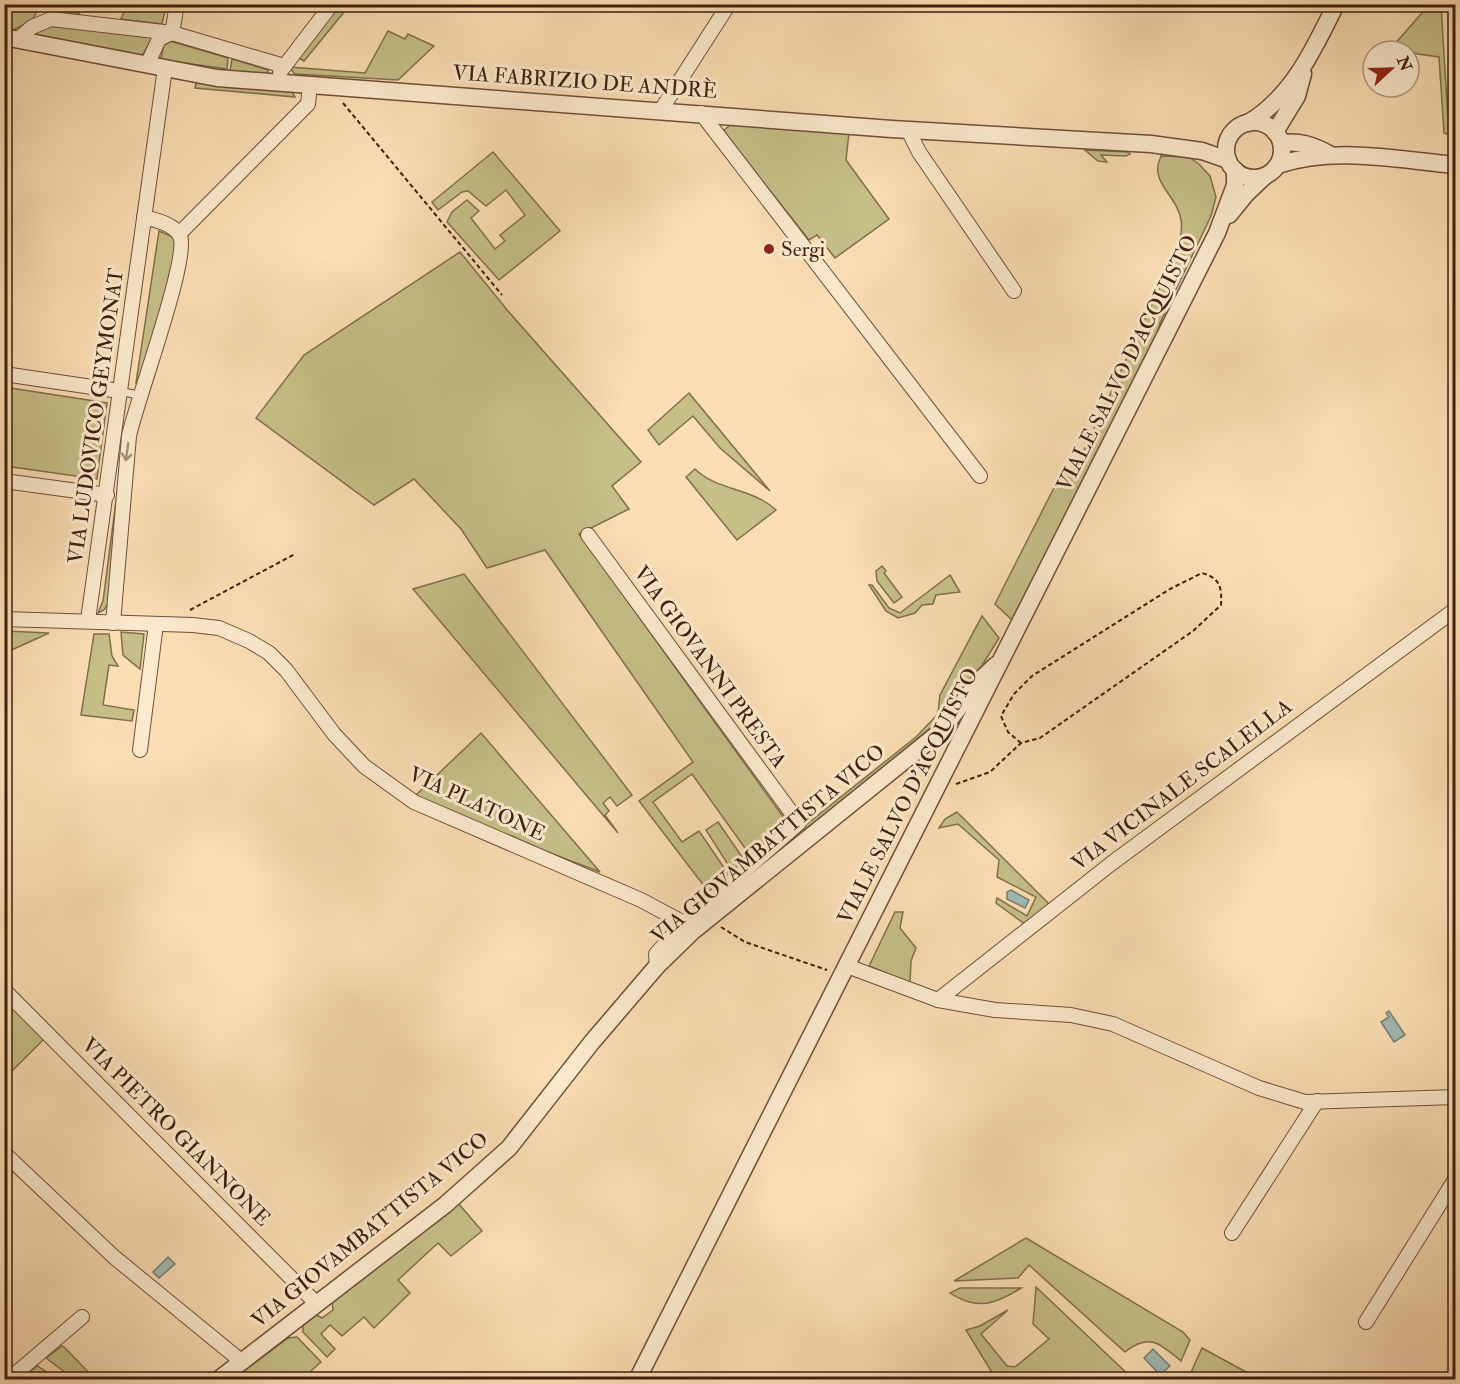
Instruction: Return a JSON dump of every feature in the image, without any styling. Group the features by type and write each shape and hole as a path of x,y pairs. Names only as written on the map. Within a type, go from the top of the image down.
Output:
{"street":[{"path":"172,33 177,4"},
{"path":"275,82 284,66 332,4"},
{"path":"661,110 729,4"},
{"path":"1336,4 1306,63 1281,96 1264,113 1241,127 1227,145 1232,165 1249,178 1272,171 1299,158 1329,154 1455,165"},
{"path":"11,38 51,19 172,33 284,66"},
{"path":"147,65 159,39 172,33"},
{"name":"VIA FABRIZIO DE ANDRÈ","path":"11,38 217,78 908,130 1166,146 1202,151 1232,165"},
{"path":"1272,171 1281,158 1278,138 1297,96 1306,63"},
{"name":"VIA LUDOVICO GEYMONAT","path":"88,620 165,68"},
{"path":"144,217 163,223 179,234 308,104 310,85"},
{"path":"701,113 980,476"},
{"path":"1241,127 1263,124 1278,138 1313,145 1329,154"},
{"name":"VIA FABRIZIO DE ANDRÈ","path":"1166,146 1202,143 1241,127"},
{"path":"908,130 920,152 1014,291"},
{"name":"VIALE SALVO D'ACQUISTO","path":"637,1380 969,728 1217,233 1235,185 1232,165"},
{"name":"VIALE SALVO D'ACQUISTO","path":"1217,233 1246,194 1272,171"},
{"name":"VIA LUDOVICO GEYMONAT","path":"113,623 124,472 138,395 171,296 182,249 179,234"},
{"path":"4,374 119,391"},
{"path":"4,481 107,495"},
{"name":"VIA GIOVANNI PRESTA","path":"588,535 799,823 689,927"},
{"name":"VIA VICINALE SCALELLA","path":"938,1000 1112,862 1455,609"},
{"name":"VIA PLATONE","path":"4,619 180,624 219,628 249,641 269,653 286,670 334,734 364,766 414,802 517,848 587,875 689,927"},
{"path":"140,750 156,624"},
{"name":"VIA GIOVAMBATTISTA VICO","path":"218,1380 445,1205 509,1148 592,1042 689,927 710,919 940,732 980,680 1003,658"},
{"path":"940,732 953,725 969,728"},
{"path":"847,966 938,1000 995,1010 1071,1015 1113,1024 1259,1088 1305,1102 1455,1097"},
{"name":"VIA PIETRO GIANNONE","path":"4,990 317,1304"},
{"path":"1232,1233 1317,1101"},
{"path":"4,1154 114,1257 241,1361"},
{"path":"1366,1322 1455,1178"},
{"path":"8,1380 82,1317"}],"lane":[{"path":"119,391 138,395"}],"path":[{"path":"336,86 343,103 502,295"},
{"path":"180,624 190,610 295,554"},
{"path":"941,782 960,785 990,772 1021,743 1040,738 1193,631 1221,604 1222,588 1214,576 1202,573 1170,589 1032,676 1014,694 1001,716 1008,732 1021,743"},
{"path":"710,919 745,942 829,971"}],"shaded area":[{"path":"5,5 39,5 33,20 11,31 5,30"},
{"path":"67,5 83,5 79,14 63,14"},
{"path":"127,5 139,9 141,5 166,5 162,24 121,19"},
{"path":"339,5 349,6 304,61 297,57"},
{"path":"1429,5 1441,5 1449,135 1444,133 1439,57 1421,54 1421,39 1399,39"},
{"path":"51,24 153,36 142,56 34,34"},
{"path":"388,31 405,39 408,34 434,46 398,80 295,74 289,67 365,73"},
{"path":"170,41 228,58 227,69 163,60 161,57 164,45"},
{"path":"232,59 268,70 268,72 262,75 230,71"},
{"path":"196,83 292,92 295,97 195,88"},
{"path":"734,122 849,133 846,160 889,219 835,258 817,235 809,240 723,131"},
{"path":"1085,150 1129,152 1130,154 1126,156 1101,155 1107,162 1098,161"},
{"path":"493,152 560,231 499,280 447,222 452,212 467,200 479,211 471,218 495,249 505,241 500,235 525,215 506,190 486,206 468,191 462,192 438,210 432,202"},
{"path":"1161,156 1189,157 1210,176 1216,197 1211,216 1160,323 1156,339 1012,620 995,604 1063,470 1072,476 1178,248 1181,220 1158,174"},
{"path":"159,231 173,237 177,247 176,256 140,382 136,383"},
{"path":"460,252 508,311 641,462 612,486 629,509 579,534 789,825 752,858 692,774 653,802 682,842 699,831 729,875 711,895 639,801 693,762 545,550 487,568 461,529 414,479 374,505 256,418 304,355"},
{"path":"4,387 107,403 97,479 5,466"},
{"path":"689,393 770,491 720,448 693,416 659,445 648,430"},
{"path":"695,469 714,482 757,497 776,510 737,540 686,477"},
{"path":"119,478 108,604 98,613 103,601"},
{"path":"882,566 886,571 884,573 902,597 894,603 877,581 876,571"},
{"path":"464,574 632,795 617,806 610,797 603,803 609,811 605,815 618,833 413,589"},
{"path":"950,575 960,592 936,595 933,604 922,605 915,613 898,618 886,611 869,585 872,585 889,608 900,613"},
{"path":"982,616 999,638 976,675 941,719 756,873 739,878 916,737 938,714 940,695"},
{"path":"5,631 49,633 5,653"},
{"path":"121,632 144,634 140,669 123,655"},
{"path":"94,634 109,634 112,656 118,666 109,665 103,705 134,710 132,721 81,715"},
{"path":"481,733 600,872 415,796"},
{"path":"957,812 1049,904 1026,925 996,903 997,898 1027,916 1036,897 997,877 999,860 958,824 939,828 945,819"},
{"path":"718,822 747,864 734,874 706,830"},
{"path":"895,912 903,912 900,928 916,948 911,961 910,983 869,966"},
{"path":"14,1006 44,1039 5,1078 5,1015"},
{"path":"458,1203 482,1231 451,1256 438,1243 398,1280 410,1293 374,1328 364,1317 342,1336 330,1325 321,1334 335,1349 327,1357 303,1332 303,1324 315,1314 322,1318 333,1310 332,1301"},
{"path":"1026,1238 1183,1332 1190,1340 1181,1361 1154,1343 1141,1343 1125,1352 1029,1265 1018,1278 954,1281"},
{"path":"1036,1287 1133,1379 996,1379 966,1330 980,1326 1008,1310 981,1334 1007,1366 1015,1367 1049,1339 1033,1324"},
{"path":"960,1288 1021,1288 995,1301 978,1304 960,1299 950,1293"},
{"path":"297,1337 321,1362 302,1379 233,1379 288,1338"},
{"path":"62,1346 95,1379 74,1379 46,1358"},
{"path":"1202,1348 1259,1379 1188,1379"},
{"path":"38,1366 56,1379 19,1379"}],"water":[{"path":"1011,890 1029,900 1025,908 1007,899 1007,892"},
{"path":"1389,1011 1405,1035 1394,1042 1381,1022 1389,1017 1386,1013"},
{"path":"168,1257 175,1264 159,1278 153,1272"},
{"path":"1153,1349 1170,1366 1160,1375 1144,1358"}],"place":[{"name":"Sergi","path":"769,249"}]}
